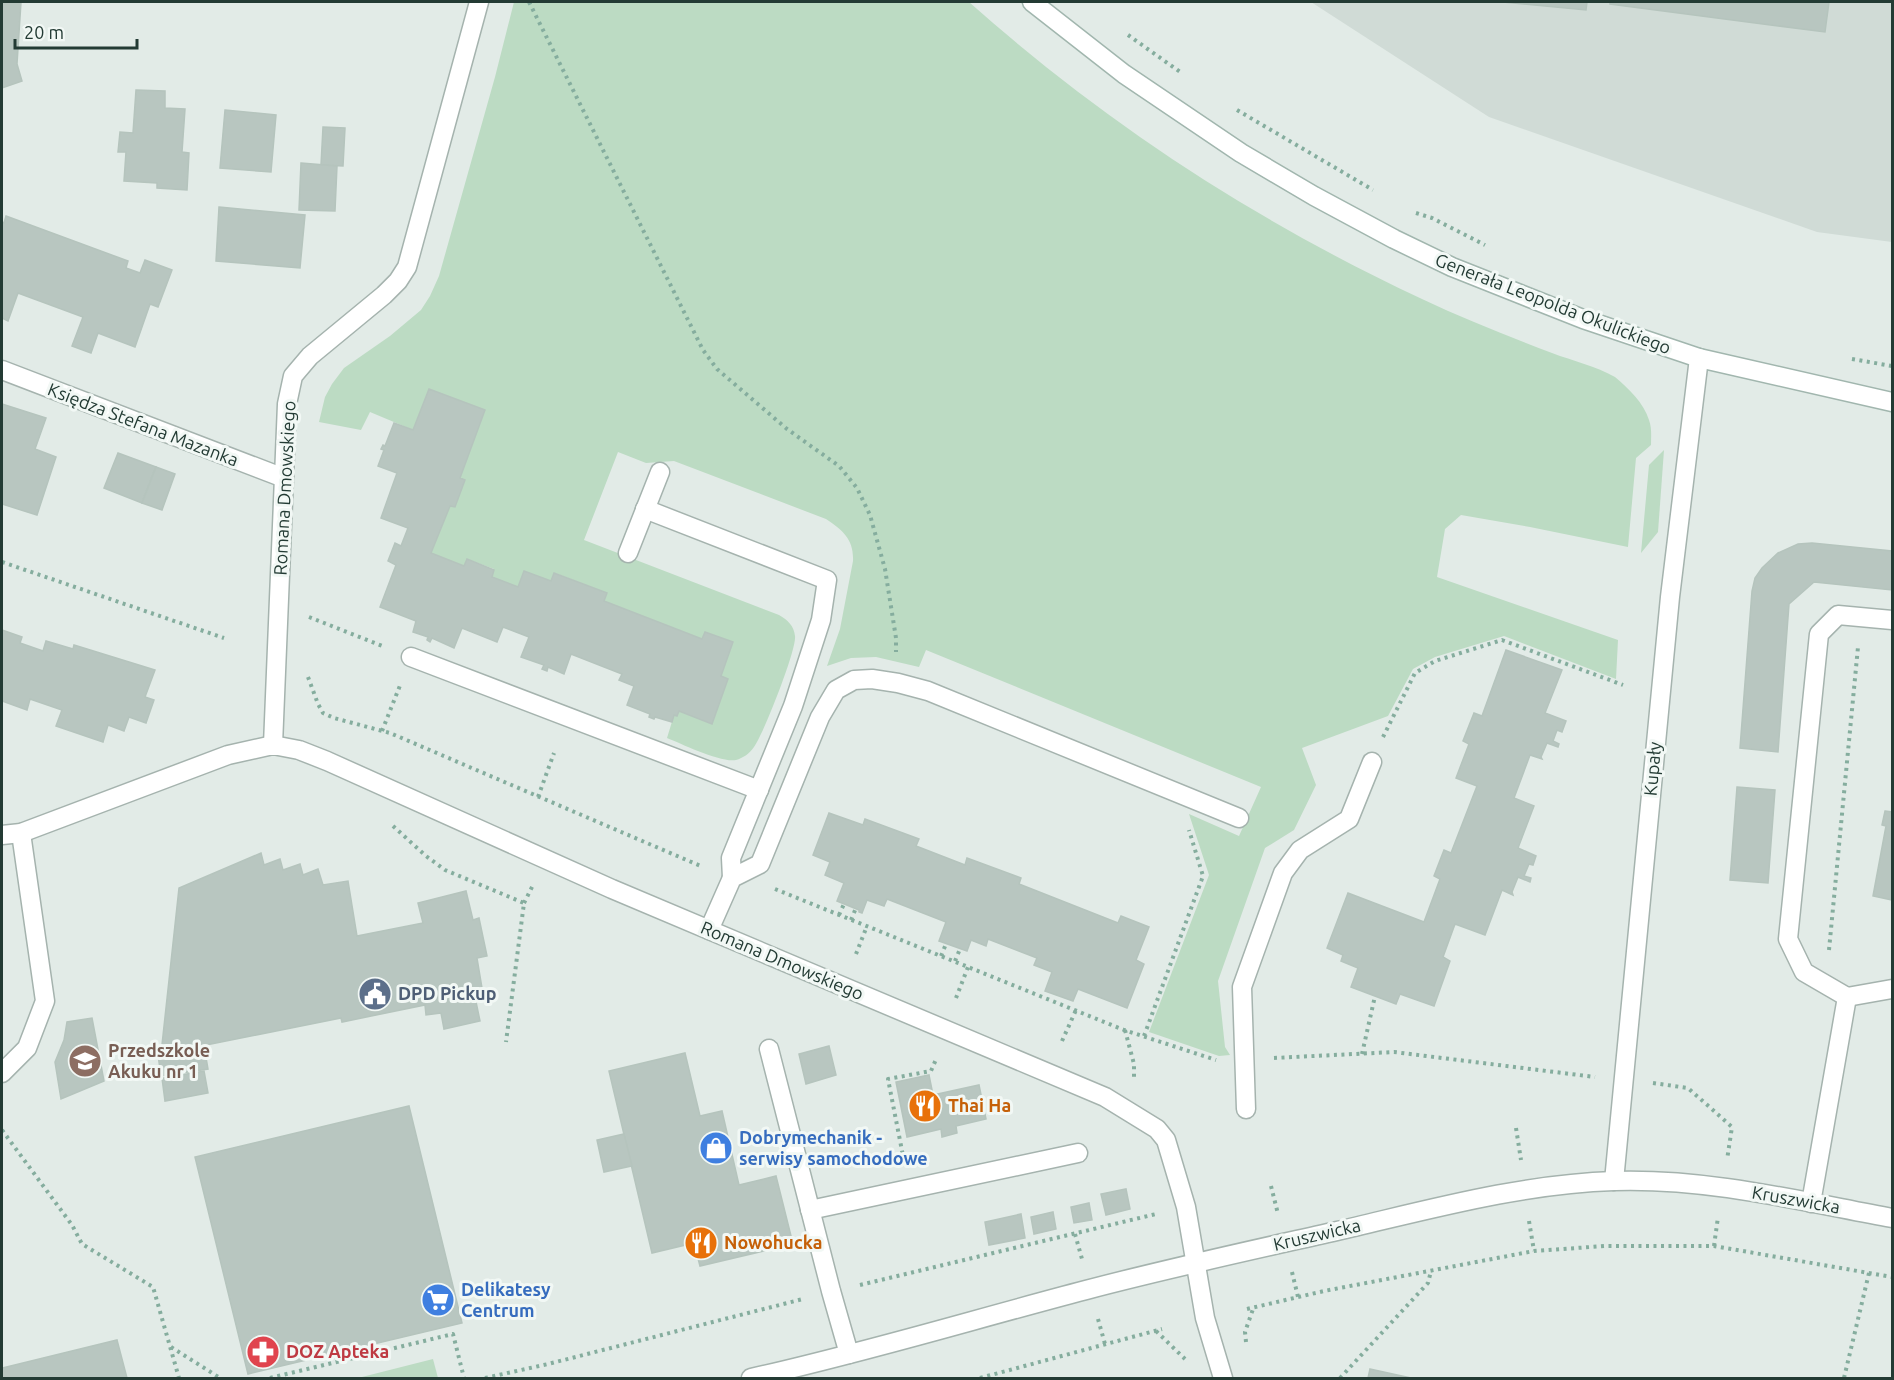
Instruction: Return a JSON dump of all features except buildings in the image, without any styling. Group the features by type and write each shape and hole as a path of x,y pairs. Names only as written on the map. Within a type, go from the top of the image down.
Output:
{"street":[{"name":"Romana Dmowskiego","path":"273,745 287,405 293,376 310,356 384,295 398,281 407,267 479,2"},
{"name":"Generała Leopolda Okulickiego","path":"1032,2 1124,74 1241,153 1314,196 1452,267 1583,319 1699,358 1893,402"},
{"name":"Kupały","path":"1614,1181 1670,597 1699,358"},
{"name":"Księdza Stefana Mazanka","path":"2,370 284,478"},
{"path":"628,553 660,472"},
{"path":"645,509 827,580 822,620 793,706 731,858 732,878 709,930"},
{"path":"1893,620 1838,615 1819,634 1788,939 1804,972 1847,997 1893,989"},
{"path":"411,657 759,789"},
{"path":"732,878 760,864 820,717 836,690 854,680 872,679 928,691 1239,818"},
{"name":"Romana Dmowskiego","path":"2,835 21,833 228,755 273,745 299,750 612,889 1105,1097 1157,1129 1166,1140 1186,1207 1204,1318 1223,1378"},
{"path":"1246,1109 1242,987 1282,873 1300,850 1349,819 1372,762"},
{"path":"2,1073 27,1048 45,1000 21,833"},
{"path":"1811,1203 1847,997"},
{"path":"769,1049 849,1354"},
{"path":"810,1210 1078,1153"},
{"name":"Kruszwicka","path":"752,1378 1194,1263 1455,1203 1556,1186 1614,1181 1683,1182 1893,1218"}],"path":[{"path":"529,2 703,350 717,369 787,429 839,466 857,488 870,515 885,569 896,638 898,683"},
{"path":"1123,32 1188,77"},
{"path":"1236,110 1374,191"},
{"path":"1414,212 1432,218 1486,245"},
{"path":"2,562 224,638"},
{"path":"304,627 305,615 368,640"},
{"path":"1828,957 1861,617"},
{"path":"1372,762 1415,673 1435,661 1503,640 1623,685"},
{"path":"306,670 314,695 324,713 334,718 382,731 732,878 762,884 1064,1006 1220,1061 1394,1052 1602,1077"},
{"path":"382,731 401,683"},
{"path":"538,797 554,753"},
{"path":"1144,1036 1203,876 1178,793"},
{"path":"390,824 426,856 446,870 524,903 506,1042"},
{"path":"839,915 844,904"},
{"path":"851,920 855,908"},
{"path":"856,954 867,926"},
{"path":"942,956 946,944"},
{"path":"955,961 960,949"},
{"path":"956,998 968,967"},
{"path":"1050,1000 1053,994"},
{"path":"1362,1054 1375,996"},
{"path":"1064,1006 1066,999"},
{"path":"1062,1041 1076,1010"},
{"path":"1124,1029 1134,1064 1134,1115"},
{"path":"909,1188 888,1079 931,1071 938,1056"},
{"path":"1646,1082 1688,1088 1732,1127 1727,1163"},
{"path":"1516,1128 1522,1167"},
{"path":"2,1130 72,1225 82,1244 153,1287 178,1378"},
{"path":"1271,1186 1280,1220"},
{"path":"1714,1246 1719,1210"},
{"path":"1528,1214 1534,1251"},
{"path":"1075,1234 1082,1261"},
{"path":"1247,1309 1534,1251 1605,1246 1714,1246 1893,1277"},
{"path":"1290,1263 1298,1297"},
{"path":"1340,1378 1428,1283 1431,1271"},
{"path":"1844,1378 1869,1273"},
{"path":"1246,1344 1245,1332 1253,1308"},
{"path":"1096,1312 1105,1344"},
{"path":"980,1378 993,1377 1162,1329"},
{"path":"1156,1330 1187,1361"},
{"path":"270,1378 453,1334 464,1378"},
{"path":"170,1347 220,1378"},
{"path":"486,1378 548,1364"}],"shaded area":[{"path":"1311,2 1892,2 1892,242 1817,232 1489,117"}],"green space":[{"path":"514,2 969,2 1074,89 1185,167 1242,203 1361,269 1422,299 1486,327 1615,377 1639,402 1647,414 1651,429 1651,445 1636,458 1628,547 1461,515 1445,529 1437,577 1618,640 1616,679 1504,636 1435,657 1413,669 1388,716 1302,748 1316,785 1294,830 1265,848 1218,981 1225,1047 1230,1055 1219,1056 1149,1032 1209,875 1189,814 1239,836 1261,787 926,650 919,667 876,657 851,658 827,666 840,629 853,561 852,547 838,527 826,519 674,461 646,463 618,452 584,540 779,615 790,624 795,636 791,657 779,692 754,747 748,754 736,760 721,759 667,738 674,715 677,716 679,711 712,724 728,679 721,676 733,642 705,632 702,639 604,601 607,593 555,573 551,581 524,571 518,587 492,577 494,569 467,559 464,566 431,553 450,506 455,507 465,480 460,478 485,410 429,389 413,430 370,412 361,430 319,422 325,397 344,368 390,336 421,310 430,296 439,276"},
{"path":"1664,450 1658,532 1641,553 1649,465"},
{"path":"433,1359 438,1378 358,1378"}],"place":[{"name":"DPD Pickup","path":"375,994"},
{"name":"Przedszkole Akuku nr 1","path":"85,1061"},
{"name":"Thai Ha","path":"925,1106"},
{"name":"Dobrymechanik - serwisy samochodowe","path":"716,1148"},
{"name":"Nowohucka","path":"701,1243"},
{"name":"Delikatesy Centrum","path":"438,1300"},
{"name":"DOZ Apteka","path":"263,1352"}]}
